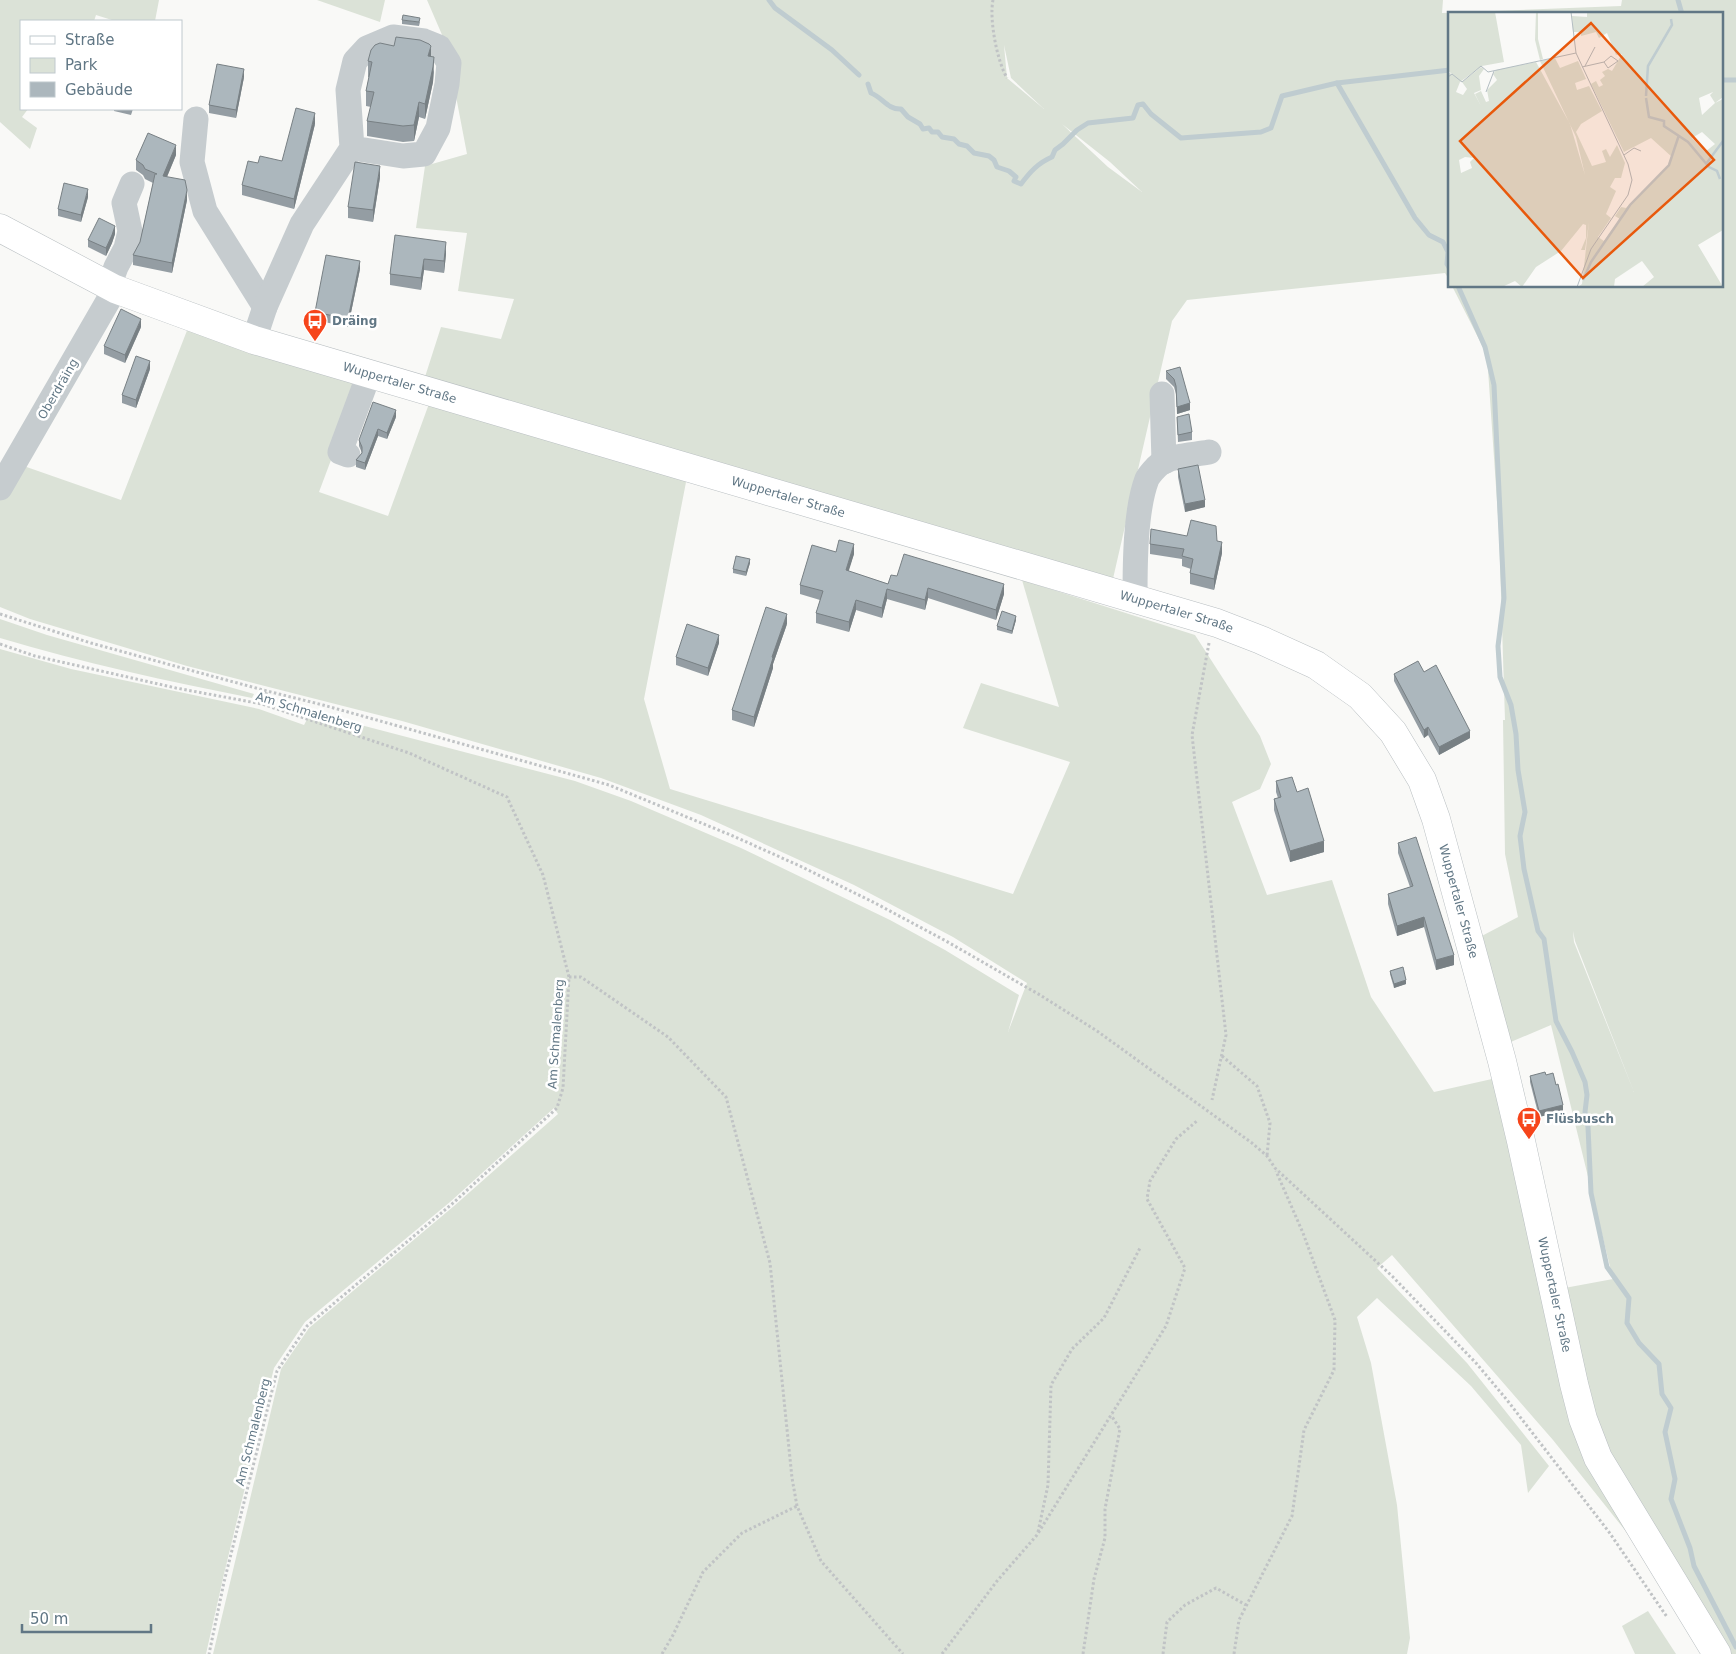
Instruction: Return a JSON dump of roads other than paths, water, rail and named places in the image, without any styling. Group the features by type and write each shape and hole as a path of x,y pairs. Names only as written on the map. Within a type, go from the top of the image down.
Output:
{"main road":[{"name":"Wuppertaler Straße","path":"0,228 112,287 254,340 1217,624 1262,640 1316,665 1360,696 1393,732 1422,780 1436,819 1502,1062 1583,1419 1598,1458 1717,1654"}],"lane":[{"path":"254,340 265,307 302,224 352,148 348,90 355,61 367,48 393,37 424,41 439,47 449,63 447,84 438,128 424,154 403,156 352,148"},
{"path":"196,119 192,162 205,211 265,307"},
{"name":"Oberdräing","path":"0,488 112,287 116,267 126,248 130,231 124,203 132,184"},
{"path":"348,455 340,452 369,374"},
{"path":"1162,394 1164,462"},
{"path":"1135,599 1135,568 1140,509 1148,478 1164,462 1209,452"}],"waterway":[{"path":"769,0 775,8 832,50 859,75"},
{"path":"1678,0 1681,12"},
{"path":"868,84 871,93 892,107 901,109 908,117 920,124 923,129 929,128 932,132 938,132 942,137 954,139 959,144 967,146 974,153 989,156 994,160 997,167 1009,171 1016,177 1014,181 1021,184 1035,168 1052,157 1055,150 1077,130 1088,123 1133,118 1138,105 1143,104 1151,114 1181,138 1261,132 1271,128 1282,96 1337,83 1448,70"},
{"path":"1724,80 1736,80"},
{"path":"1337,83 1415,218 1429,235 1443,242 1448,252"},
{"path":"1448,252 1448,266"},
{"path":"1459,288 1485,347 1494,385 1504,598 1498,646 1500,677 1511,705 1516,734 1518,770 1525,812 1520,836 1524,869 1538,931 1544,939 1556,1021 1585,1082 1587,1095 1585,1112 1588,1127 1591,1193 1607,1267 1629,1298 1627,1323 1639,1343 1659,1364 1662,1394 1671,1408 1665,1432 1675,1479 1671,1499 1690,1548 1694,1566 1736,1647"}],"place":[{"name":"Dräing","path":"315,342"},
{"name":"Flüsbusch","path":"1529,1140"}]}
